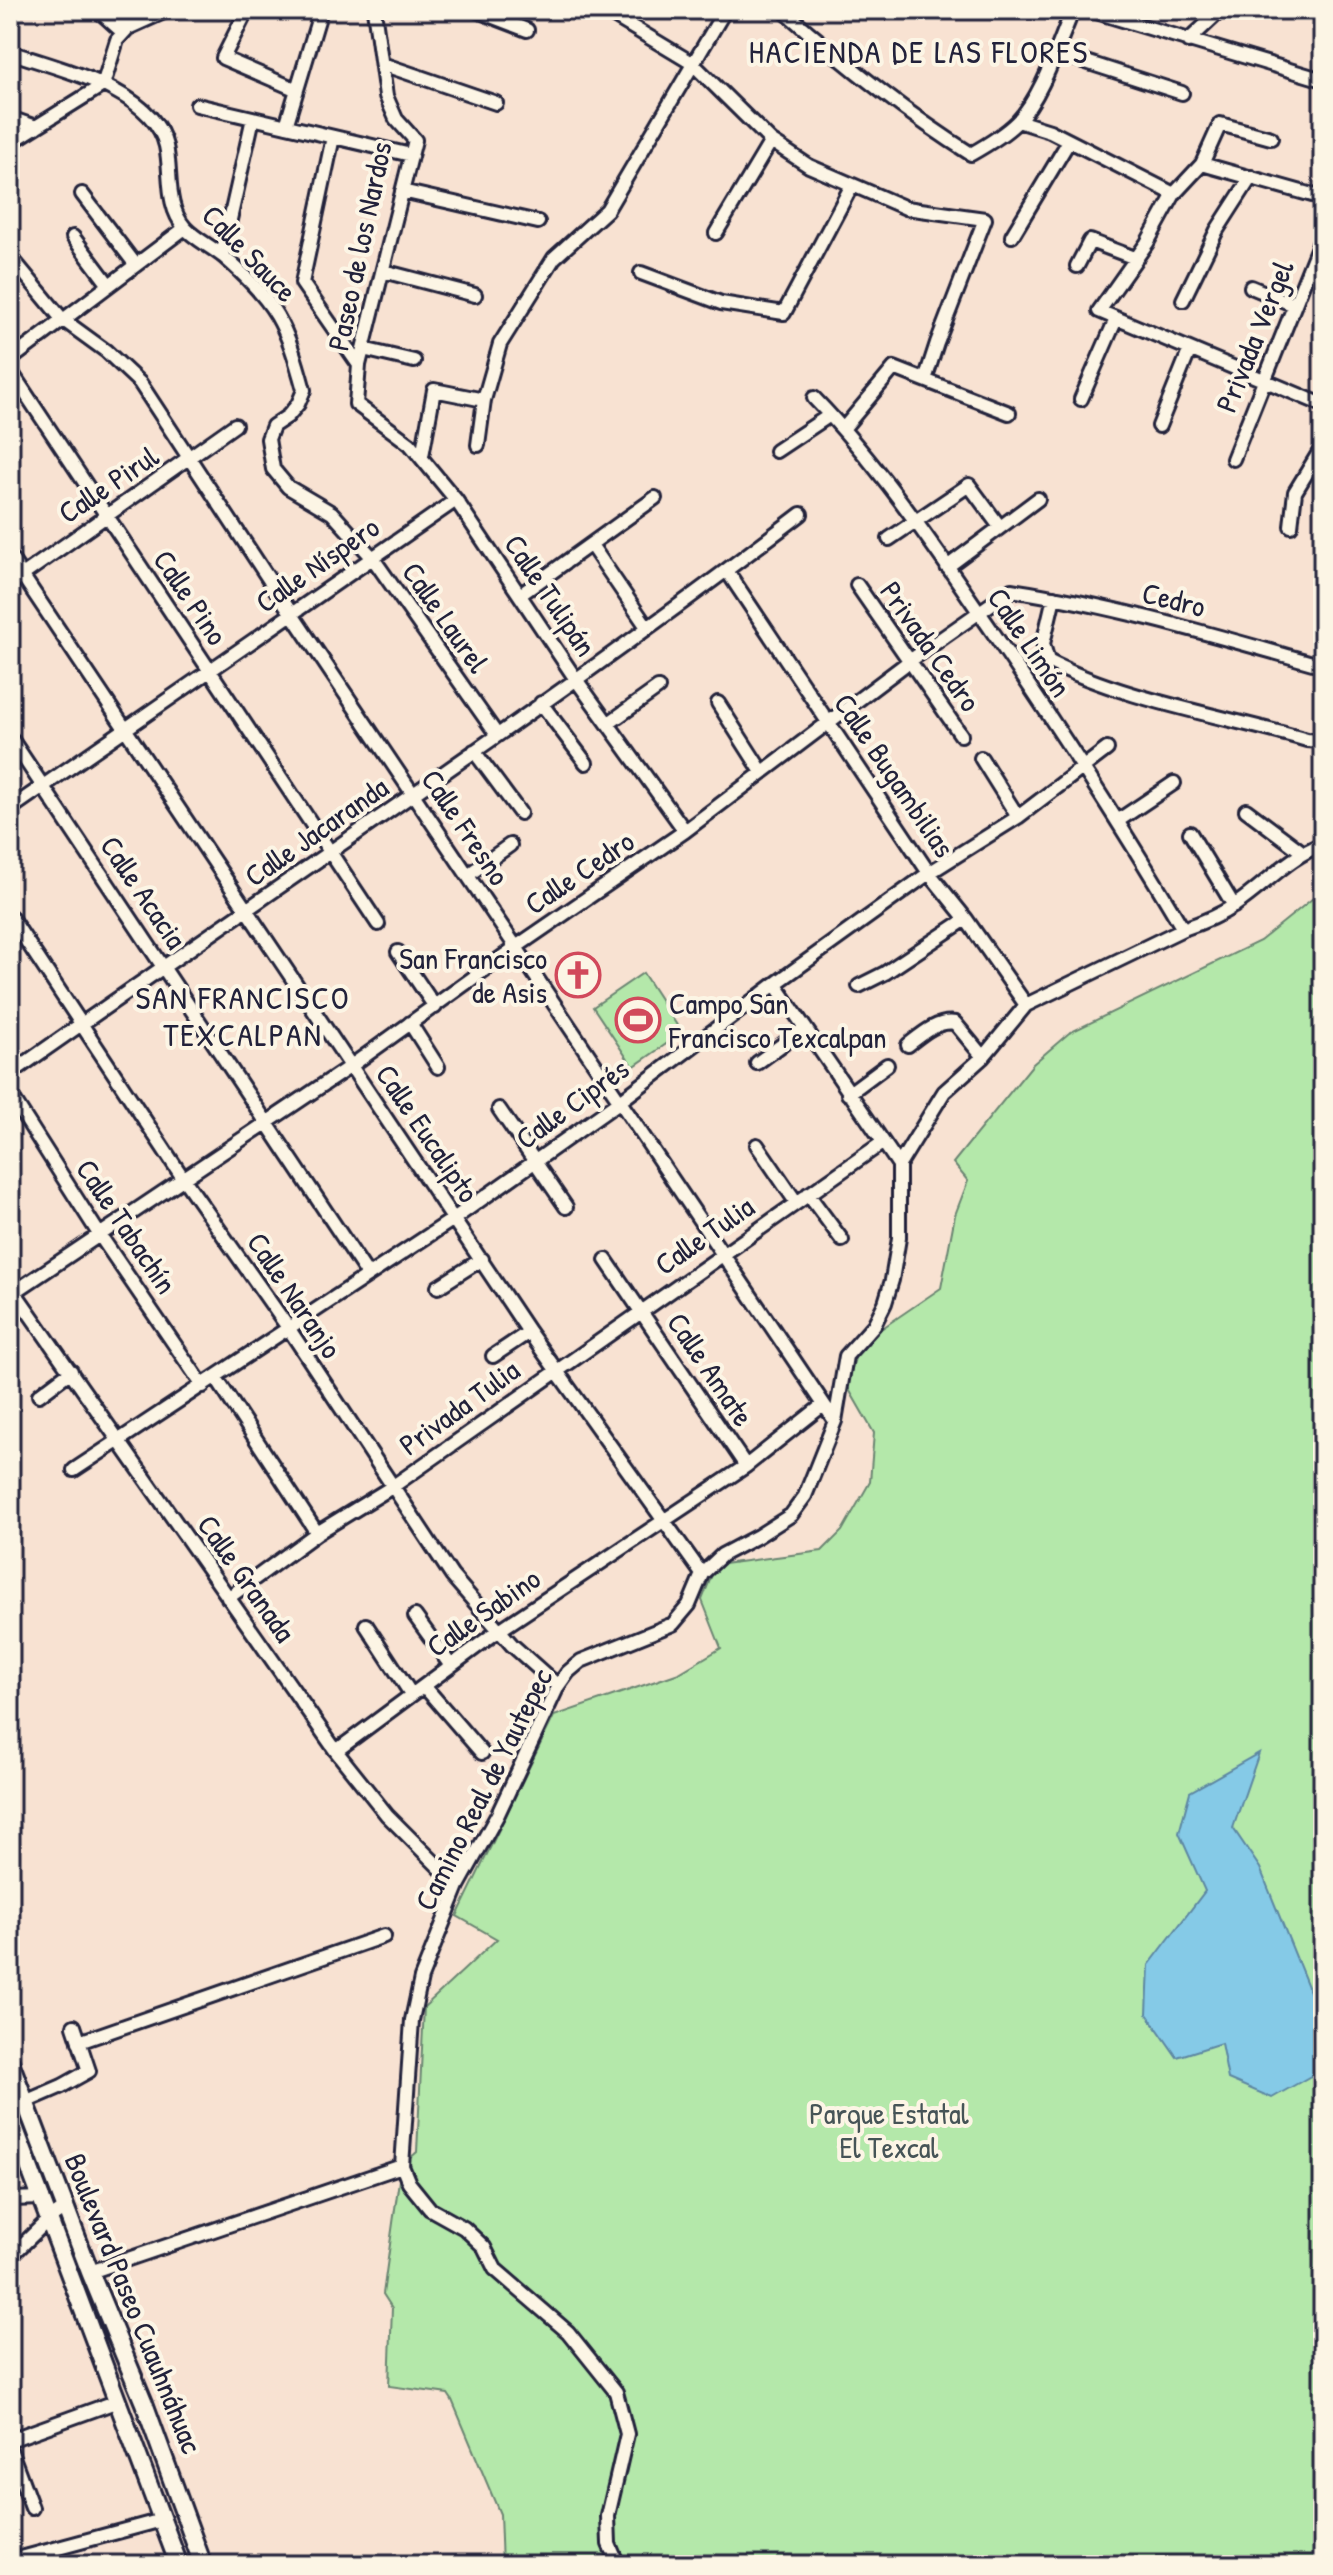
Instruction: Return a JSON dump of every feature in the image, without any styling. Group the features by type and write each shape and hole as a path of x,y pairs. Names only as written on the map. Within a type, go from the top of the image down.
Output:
{"main road":[{"name":"Boulevard Paseo Cuauhnáhuac","path":"10,2062 144,2403 203,2565"},
{"name":"Boulevard Paseo Cuauhnáhuac","path":"10,2116 179,2565"}],"street":[{"path":"98,10 118,28 138,10"},
{"path":"10,143 103,85 117,40 128,28 168,10"},
{"path":"247,10 223,58 295,89"},
{"path":"286,126 321,10"},
{"name":"Paseo de los Nardos","path":"356,404 359,365 415,140 396,119 386,96 374,10"},
{"path":"475,10 527,30"},
{"path":"604,10 692,63 771,141 809,166 906,208 985,219 925,380"},
{"path":"478,445 484,400 500,344 554,258 607,210 725,10"},
{"path":"783,10 862,77 971,154 1018,121 1041,85 1073,10"},
{"path":"1089,10 1323,80"},
{"path":"1188,41 1221,10"},
{"name":"Calle Sauce","path":"10,52 103,85 127,97 156,121 166,145 173,205 185,228 222,255 274,306 285,326 304,390 288,416 273,426"},
{"path":"1055,52 1182,93"},
{"path":"382,64 496,103"},
{"path":"197,105 411,155"},
{"path":"10,118 36,127"},
{"path":"222,255 253,118"},
{"path":"1018,121 1050,131 1174,194"},
{"path":"1271,138 1220,124 1202,164 1174,194 1147,243 1099,311 1323,405"},
{"path":"333,137 302,283 359,365"},
{"path":"716,233 771,141"},
{"path":"1012,236 1069,141"},
{"path":"1202,164 1323,198"},
{"path":"1183,300 1217,230 1251,177"},
{"path":"641,273 721,303 784,313 852,185"},
{"path":"402,191 538,222"},
{"path":"82,194 135,264"},
{"path":"10,360 185,228"},
{"name":"Privada Vergel","path":"1233,459 1323,234"},
{"path":"73,237 109,285"},
{"path":"1077,266 1090,241 1135,258"},
{"name":"Calle Fresno","path":"10,256 62,319 106,351 140,383 291,613 835,1421"},
{"path":"383,271 475,295"},
{"path":"1251,287 1294,305"},
{"path":"1081,399 1116,319"},
{"path":"363,349 414,361"},
{"path":"1159,426 1190,349"},
{"path":"843,429 894,368 1009,413"},
{"name":"Calle Pino","path":"10,370 378,924"},
{"path":"422,456 434,390 484,400"},
{"name":"Calle Limón","path":"814,398 843,429 915,522 979,612 1119,820 1183,929"},
{"name":"Calle Tulipán","path":"356,404 422,456 456,500 575,678 685,831"},
{"path":"776,451 830,415"},
{"name":"Calle Pirul","path":"10,584 235,425"},
{"name":"Calle Laurel","path":"273,426 268,439 273,469 288,487 332,513 372,557 497,735"},
{"path":"1291,526 1295,492 1323,446"},
{"path":"889,539 969,485 1000,527"},
{"path":"520,595 655,498"},
{"path":"947,567 1038,499"},
{"name":"Calle Níspero","path":"10,809 456,500"},
{"name":"Calle Jacaranda","path":"10,1074 413,795 727,571 801,514"},
{"path":"591,545 647,627"},
{"name":"Calle Eucalipto","path":"10,557 529,1332 702,1574"},
{"name":"Calle Bugambilias","path":"727,571 929,873 966,919 1026,1005"},
{"name":"Privada Cedro","path":"857,585 961,735"},
{"name":"Calle Cedro","path":"11,1291 351,1066 685,831 911,660 1011,590"},
{"name":"Cedro","path":"1011,590 1188,628 1323,666"},
{"path":"1054,597 1043,644 1048,661 1055,665 1125,691 1307,740 1319,741 1323,733"},
{"path":"1323,681 1323,706"},
{"path":"609,723 658,688"},
{"path":"541,703 586,763"},
{"path":"718,703 762,772"},
{"name":"Calle Acacia","path":"10,737 368,1275"},
{"name":"Calle Ciprés","path":"74,1470 455,1218 619,1102 929,873 1018,817 1107,749"},
{"path":"474,751 520,813"},
{"path":"981,758 1018,817"},
{"path":"1119,820 1174,783"},
{"path":"1246,810 1302,852"},
{"path":"1190,833 1234,906"},
{"path":"775,984 899,1165 944,1092 983,1057 1026,1005 1183,929 1209,920 1234,906 1302,852 1323,844"},
{"path":"468,875 510,845"},
{"name":"Calle Naranjo","path":"10,916 452,1576 498,1631 558,1686"},
{"path":"859,986 885,973 966,919"},
{"path":"398,952 435,1007"},
{"path":"908,1045 924,1032 946,1021 955,1023 983,1057"},
{"path":"410,1023 438,1067"},
{"path":"757,1063 805,1028"},
{"path":"848,1094 887,1065"},
{"name":"Calle Tabachín","path":"10,1094 99,1234 203,1386"},
{"path":"499,1109 566,1207"},
{"name":"Calle Tulia","path":"556,1370 882,1143"},
{"path":"757,1145 796,1202"},
{"name":"Camino Real de Yautepec","path":"402,2166 412,2020 421,1978 458,1886 498,1814 558,1686 568,1672 581,1661 673,1624 689,1605 702,1574 722,1555 791,1515 805,1496 835,1421 846,1356 874,1325 892,1280 899,1238 899,1165"},
{"path":"808,1194 842,1240"},
{"path":"438,1287 482,1259"},
{"name":"Calle Amate","path":"606,1260 746,1466"},
{"name":"Calle Granada","path":"11,1291 120,1440 336,1751 387,1815 458,1886"},
{"path":"493,1356 529,1332"},
{"name":"Privada Tulia","path":"392,1487 556,1370"},
{"path":"39,1395 71,1371"},
{"path":"216,1378 317,1533"},
{"name":"Calle Sabino","path":"336,1751 498,1631 746,1466 823,1405"},
{"path":"228,1598 317,1533 392,1487"},
{"path":"415,1616 451,1666"},
{"path":"366,1625 411,1694"},
{"path":"424,1686 482,1753"},
{"path":"79,2042 384,1936"},
{"path":"25,2102 89,2071 74,2026"},
{"path":"90,2272 402,2166 409,2183 430,2209 464,2228 484,2247 495,2269 568,2332 616,2392 627,2434 608,2516 609,2544 618,2565"},
{"path":"10,2199 43,2198"},
{"path":"10,2257 49,2219 65,2208"},
{"path":"10,2440 118,2401"},
{"path":"10,2449 32,2508"},
{"path":"10,2561 162,2520"}],"green space":[{"name":"Parque Estatal El Texcal","path":"1323,890 1323,2565 502,2565 500,2514 452,2400 448,2394 389,2386 392,2308 383,2294 401,2166 417,2152 424,2007 497,1939 457,1916 554,1716 679,1673 721,1648 702,1600 716,1565 822,1551 842,1531 870,1482 874,1433 847,1386 859,1344 941,1288 955,1215 968,1181 953,1163 1033,1064 1069,1033 1260,941"},
{"name":"Campo San Francisco Texcalpan","path":"643,973 682,1033 633,1067 593,1007"}],"water":[{"path":"1259,1753 1233,1828 1260,1868 1323,2024 1323,2069 1272,2098 1228,2079 1221,2043 1177,2057 1147,2014 1149,1965 1205,1891 1179,1833 1190,1792"}],"place":[{"name":"San Francisco de Asis","path":"578,975"},
{"name":"Campo San Francisco Texcalpan","path":"638,1020"}],"district":[{"name":"HACIENDA DE LAS FLORES","path":"919,51"},
{"name":"SAN FRANCISCO TEXCALPAN","path":"243,1016"}]}
